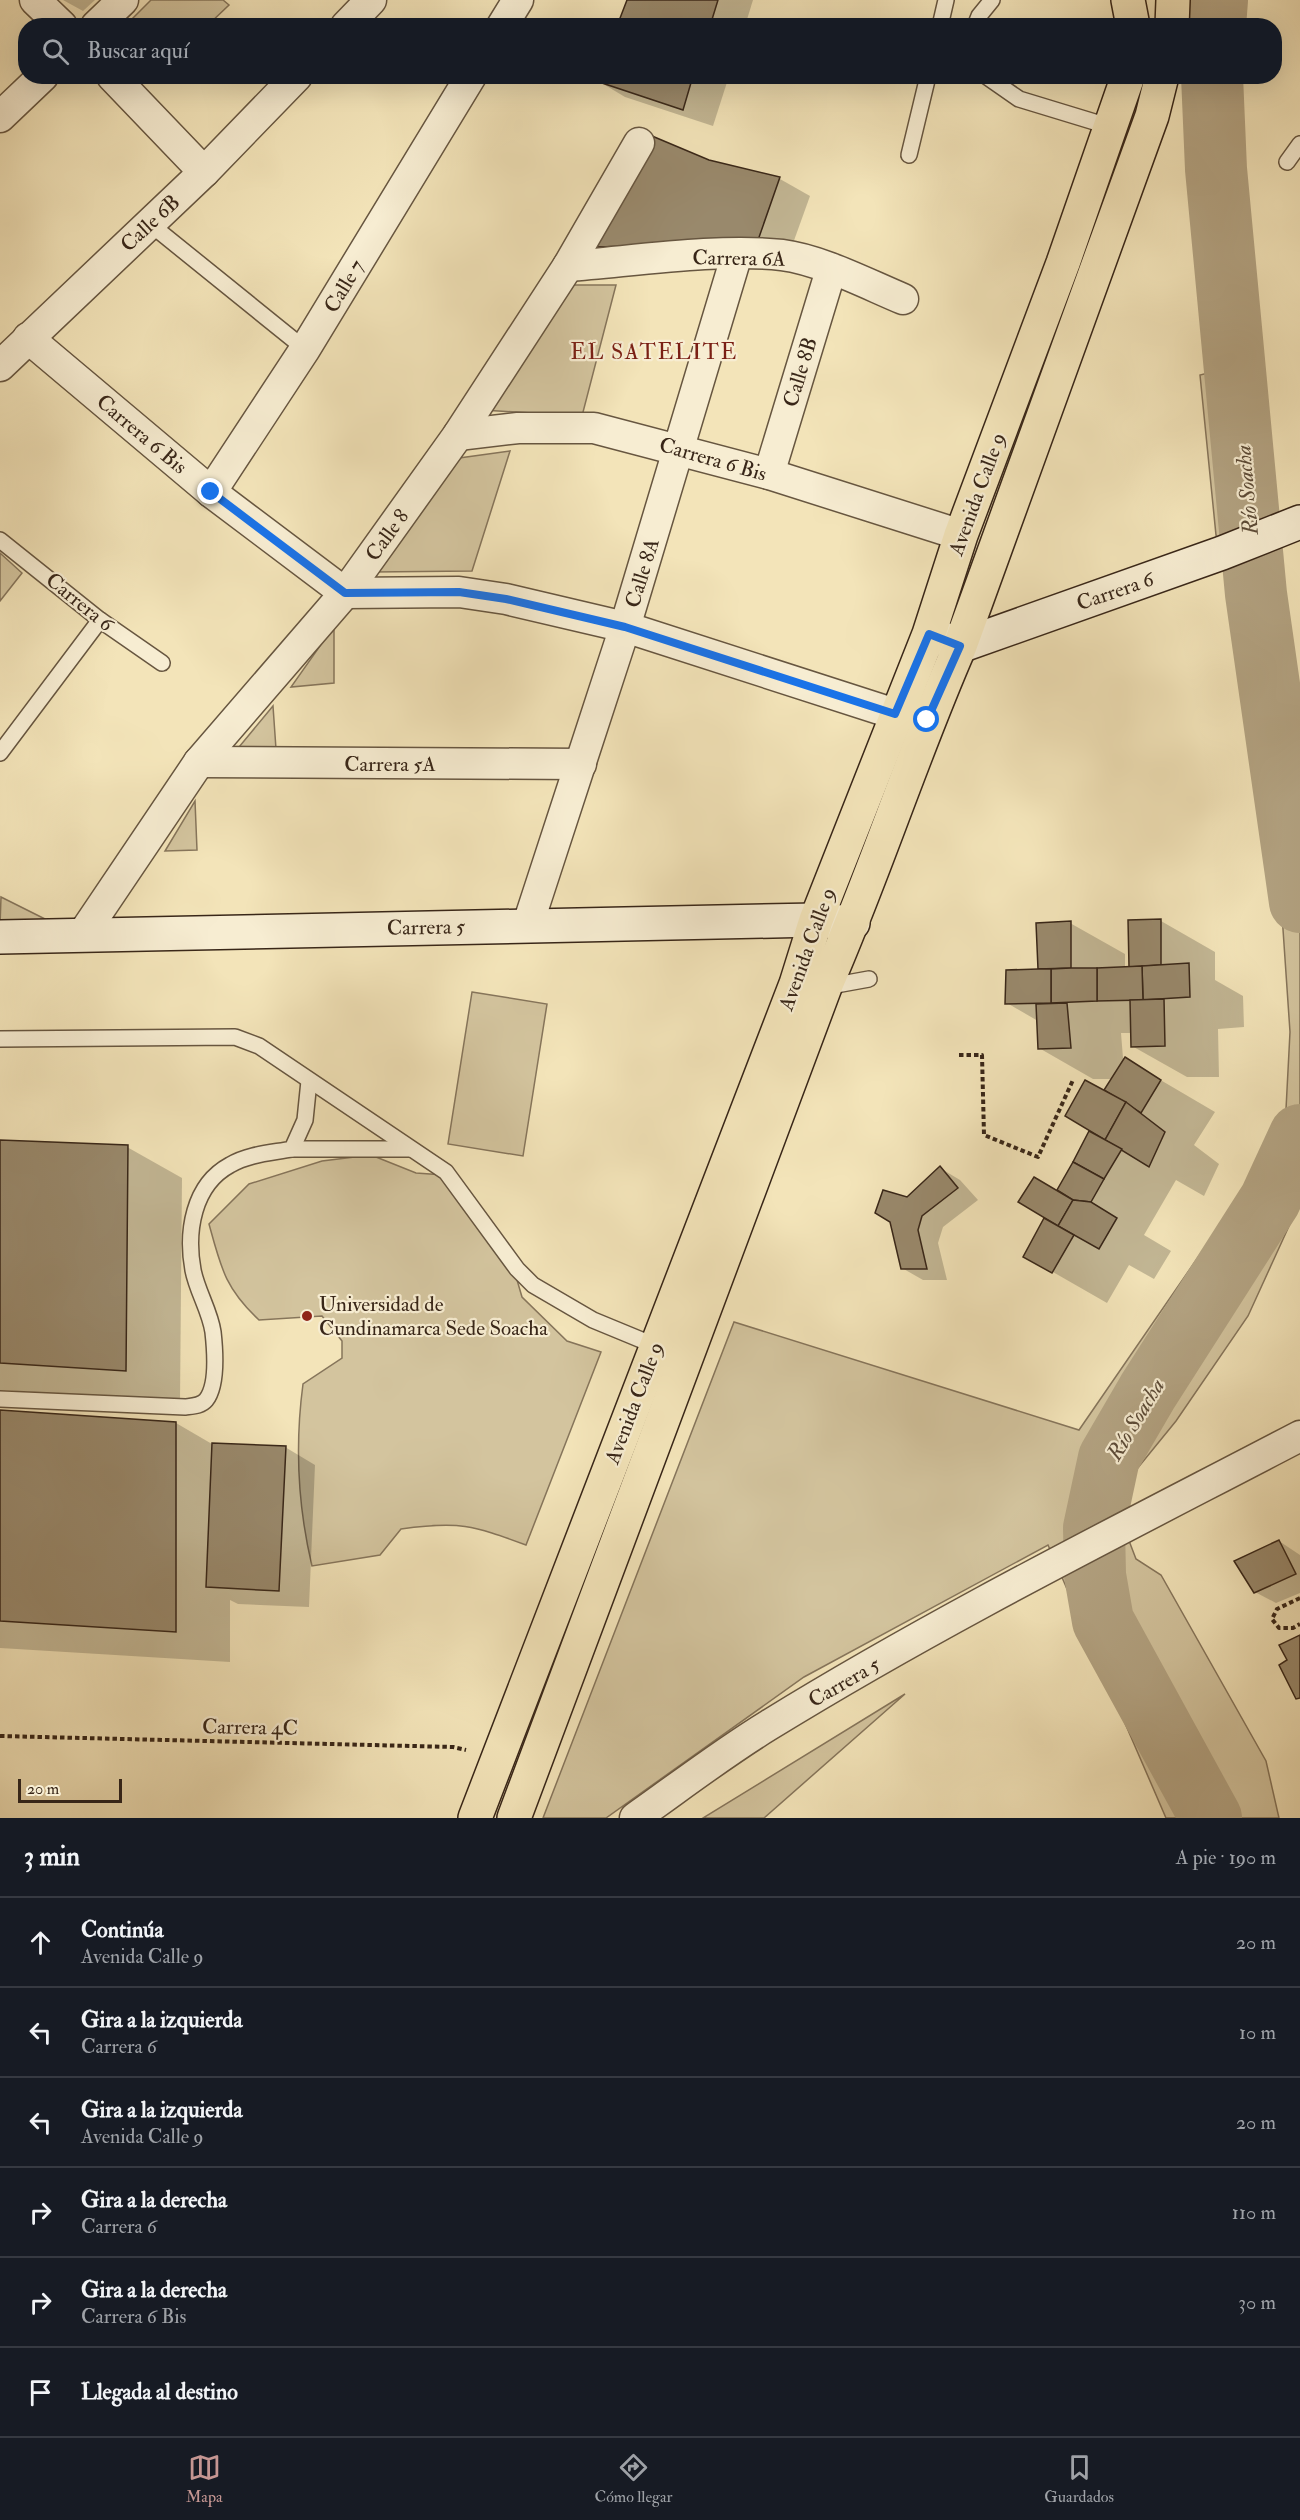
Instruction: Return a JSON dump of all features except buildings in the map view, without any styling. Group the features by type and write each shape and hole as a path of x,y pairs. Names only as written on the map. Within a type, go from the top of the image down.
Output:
{"main road":[{"path":"1128,0 1131,18"},
{"path":"1172,18 1173,0"},
{"name":"Avenida Calle 9","path":"475,1818 796,984 816,920 895,714 929,634 961,535 1125,84"},
{"name":"Avenida Calle 9","path":"514,1818 825,987 853,923 927,720 960,646 1152,116 1160,84"},
{"name":"Carrera 6","path":"960,646 1222,553 1292,525"},
{"path":"929,634 960,646"},
{"name":"Carrera 5","path":"0,937 528,924 816,920 853,923"}],"street":[{"path":"35,0 54,18"},
{"path":"104,18 123,0"},
{"path":"354,18 371,0"},
{"path":"507,18 518,0"},
{"path":"0,117 35,84"},
{"path":"120,84 204,172"},
{"name":"Calle 6B","path":"0,366 204,172 289,84"},
{"name":"Calle 7","path":"211,492 305,349 466,84"},
{"name":"Calle 8","path":"83,934 199,762 345,593 458,435 568,266 639,143"},
{"name":"Carrera 6A","path":"568,266 737,254 784,255 831,270 903,299"},
{"name":"Calle 8A","path":"528,924 625,627 737,254"},
{"name":"Calle 8B","path":"769,474 831,270"},
{"name":"Carrera 6 Bis","path":"28,338 211,492 345,593"},
{"name":"Carrera 6 Bis","path":"458,435 518,428 594,428 680,448 961,535"},
{"path":"345,593 459,592 506,599 625,627 895,714"},
{"name":"Carrera 5A","path":"199,762 581,764"},
{"name":"Carrera 5","path":"635,1818 767,1726 1062,1560 1300,1436"}],"lane":[{"path":"942,18 946,0"},
{"path":"977,18 992,0"},
{"path":"909,155 926,84"},
{"path":"997,84 1019,99 1111,128"},
{"path":"1287,162 1300,144"},
{"path":"149,224 305,349"},
{"name":"Carrera 6","path":"0,540 100,620 162,663"},
{"path":"0,753 100,620"},
{"path":"825,987 869,979"},
{"path":"0,1039 234,1037 259,1046 446,1172 517,1269 532,1285 593,1320 656,1346"},
{"path":"292,1149 305,1120 309,1081"},
{"path":"0,1399 185,1407 198,1405 206,1400 213,1382 213,1330 193,1270 191,1220 202,1192 228,1165 252,1156 292,1149 411,1149"}],"path":[{"path":"959,1054 982,1054 984,1135 1038,1157 1072,1080"},
{"path":"1300,1598 1277,1609 1272,1620 1279,1628 1293,1628 1300,1624"},
{"name":"Carrera 4C","path":"0,1736 453,1747 499,1756"}],"shaded area":[{"path":"151,0 223,0 229,5 215,18 133,18"},
{"path":"1196,0 1231,0 1230,18 1195,18"},
{"path":"1191,84 1229,84 1230,137 1254,411 1300,715 1300,1202 1248,1316 1176,1421 1132,1475 1123,1525 1136,1559 1161,1575 1266,1761 1279,1818 1166,1818 1048,1545 804,1677 606,1818 543,1818 734,1322 1079,1430 1252,1179 1286,1109 1290,1032 1281,900 1247,642 1216,535 1200,375 1220,370 1188,137"},
{"path":"570,285 616,285 582,416 483,410"},
{"path":"510,451 472,571 373,572 452,459"},
{"path":"0,553 22,573 0,601"},
{"path":"334,626 334,683 291,687"},
{"path":"273,706 276,749 239,747"},
{"path":"195,801 197,850 165,851"},
{"path":"1,897 53,923 0,926"},
{"path":"472,992 547,1004 523,1156 448,1144"},
{"path":"371,1155 416,1173 444,1175 515,1273 522,1297 567,1341 601,1352 526,1545 465,1526 437,1525 401,1529 380,1555 312,1566 307,1544 299,1475 299,1429 303,1384 342,1358 342,1341 322,1316 259,1320 231,1287 217,1253 209,1224 249,1184 322,1161"},
{"path":"905,1694 764,1818 703,1818"}],"waterway":[{"name":"Río Soacha","path":"1216,18 1217,0"},
{"name":"Río Soacha","path":"1212,84 1216,169 1256,594 1300,902"},
{"name":"Río Soacha","path":"1211,1818 1103,1621 1095,1575 1094,1528 1109,1458 1148,1391 1270,1200 1300,1135"}],"place":[{"name":"Universidad de Cundinamarca Sede Soacha","path":"307,1316"}],"district":[{"name":"EL SATELITE","path":"654,351"}],"route":[{"path":"211,492 345,593 459,592 506,599 625,627 895,714 929,634 960,646 927,720"}]}
